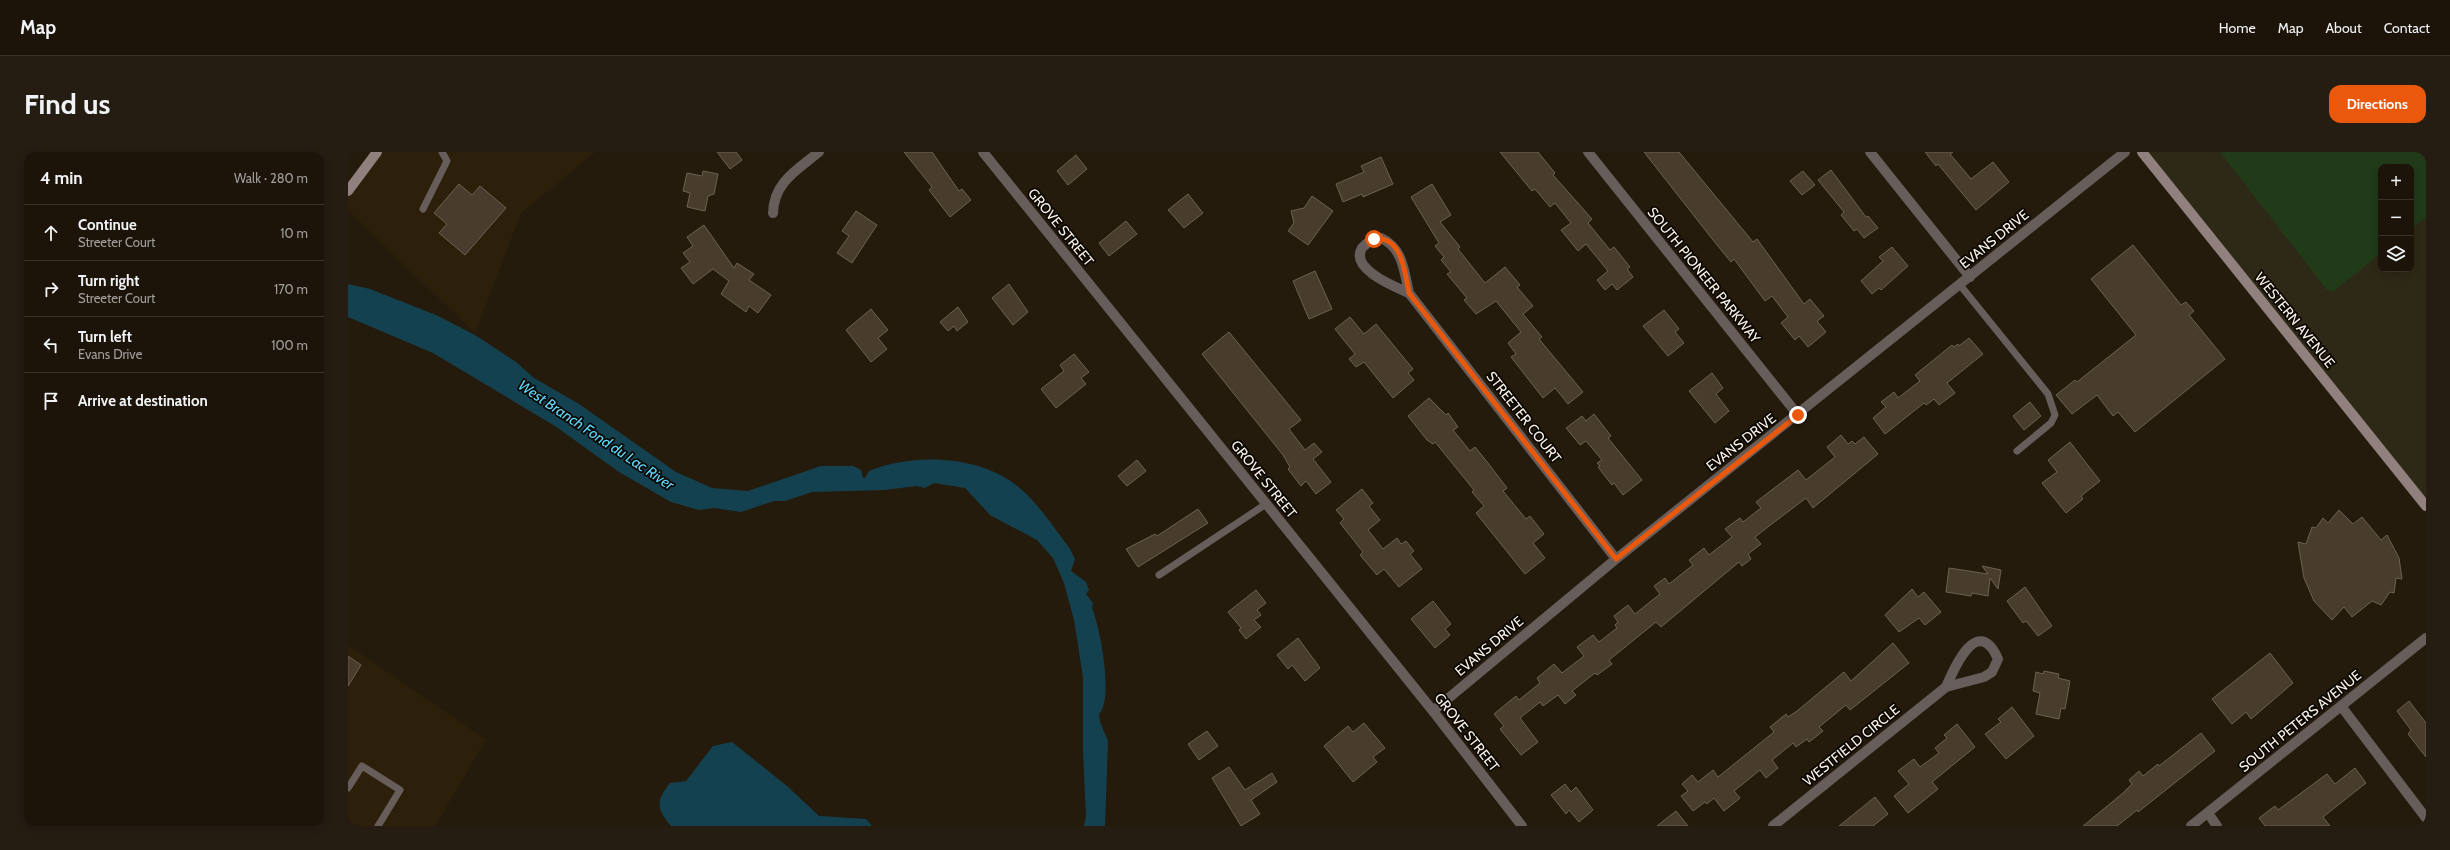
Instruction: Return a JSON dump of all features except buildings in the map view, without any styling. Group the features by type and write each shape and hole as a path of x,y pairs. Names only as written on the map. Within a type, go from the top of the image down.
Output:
{"street":[{"path":"348,191 377,152"},
{"path":"773,213 773,202 780,186 819,152"},
{"name":"GROVE STREET","path":"983,152 1433,711 1522,826"},
{"name":"SOUTH PIONEER PARKWAY","path":"1588,152 1798,415"},
{"path":"1870,152 1970,277"},
{"name":"EVANS DRIVE","path":"1433,711 1616,559 2125,152"},
{"name":"WESTERN AVENUE","path":"2142,152 2426,506"},
{"name":"STREETER COURT","path":"1409,293 1383,281 1362,266 1360,257 1361,250 1366,244 1381,238 1389,242 1397,250 1409,293 1616,559"},
{"name":"SOUTH PETERS AVENUE","path":"2191,826 2426,638"},
{"name":"WESTFIELD CIRCLE","path":"1773,826 1946,687 1984,677 1992,672 1998,659 1993,648 1988,643 1981,642 1972,644 1963,652 1946,687"},
{"path":"2341,706 2426,818"},
{"path":"2208,813 2217,826"}],"lane":[{"path":"423,209 447,161 442,152"},
{"path":"1960,285 2048,394 2055,415 2051,423 2017,451"},
{"path":"1159,575 1266,504"},
{"path":"348,788 362,766 400,790 378,826"}],"shaded area":[{"path":"377,152 595,152 521,213 475,333 348,210 348,191"},
{"path":"2142,152 2426,152 2426,509"},
{"path":"348,645 486,740 435,826 348,826"}],"green space":[{"path":"2220,152 2426,152 2426,217 2414,227 2414,164 2378,164 2378,255 2333,292 2327,290"}],"water":[{"name":"West Branch Fond du Lac River","path":"348,284 370,289 436,315 475,335 516,362 534,378 579,404 676,472 712,488 748,491 821,466 853,466 861,470 863,478 865,478 869,471 887,465 928,459 948,460 969,464 989,470 1006,478 1022,490 1035,503 1070,549 1075,559 1071,571 1086,582 1089,590 1086,594 1093,603 1092,608 1102,646 1105,679 1103,706 1099,714 1100,722 1108,741 1105,826 1084,826 1086,816 1083,752 1083,677 1074,620 1064,583 1053,558 1037,540 990,515 965,488 934,483 925,488 917,486 884,490 812,492 785,501 774,501 741,512 714,508 699,510 671,502 619,472 555,426 433,353 348,317"},
{"path":"732,742 787,786 819,816 866,819 872,826 671,826 660,809 660,800 665,789 670,783 686,781 713,746"}],"route":[{"path":"1374,239 1381,238 1389,242 1397,250 1402,263 1409,293 1616,559 1798,415"}]}
